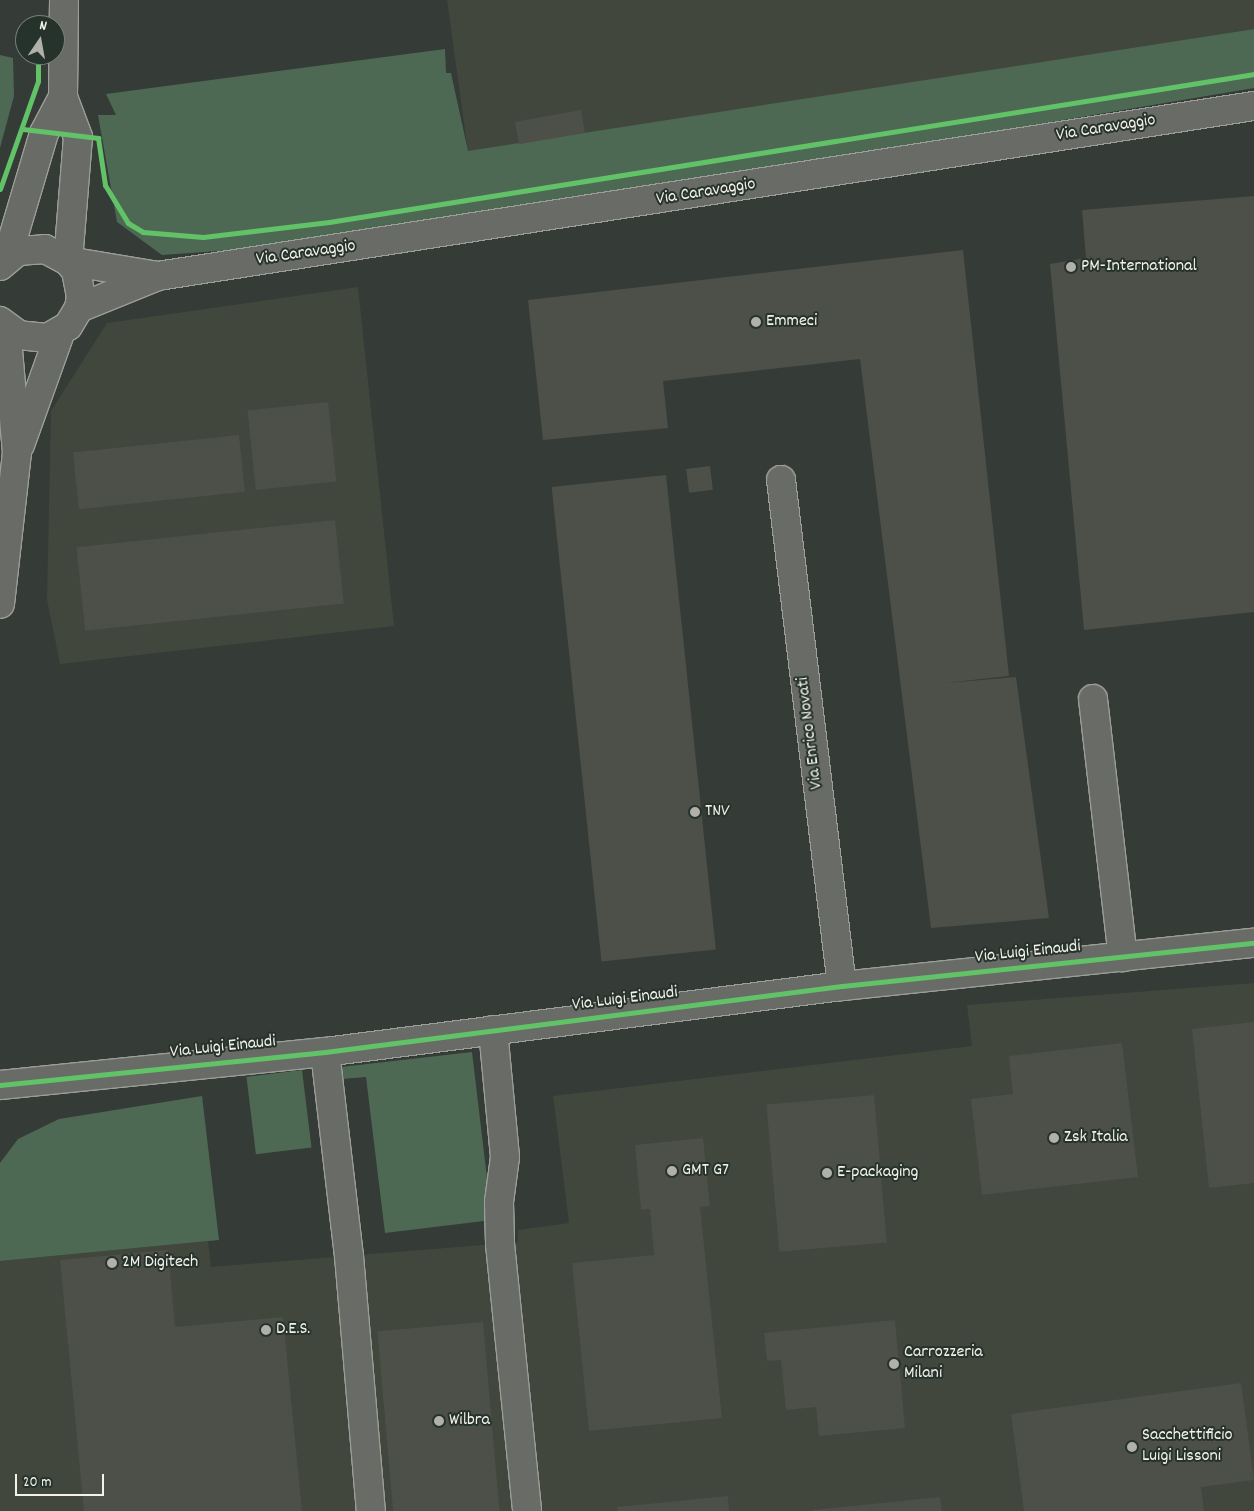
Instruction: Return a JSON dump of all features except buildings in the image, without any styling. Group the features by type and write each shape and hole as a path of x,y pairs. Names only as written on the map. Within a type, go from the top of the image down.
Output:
{"street":[{"path":"17,453 60,332 79,308 80,283 68,261 78,138 62,97 64,0"},
{"path":"4,262 44,133 62,97"},
{"name":"Via Caravaggio","path":"79,308 158,276 1254,106"},
{"name":"Via Caravaggio","path":"4,262 32,248 45,249 68,261 158,276"},
{"path":"2,324 32,339 60,332"},
{"path":"0,604 17,453 2,324"},
{"name":"Via Enrico Novati","path":"780,480 842,986"},
{"path":"1093,699 1123,957"},
{"name":"Via Luigi Einaudi","path":"0,1085 325,1052 842,986 1254,943"},
{"path":"493,1030 505,1158 499,1202 500,1244 527,1511"},
{"path":"325,1052 349,1256 372,1511"}],"shaded area":[{"path":"447,0 1254,0 1254,29 468,152"},
{"path":"358,287 394,626 60,664 47,600 51,411 107,323"},
{"path":"1254,983 1254,1511 0,1511 0,1261 208,1241 211,1267 518,1242 518,1230 569,1223 553,1096 972,1046 967,1005"}],"green space":[{"path":"1254,29 1254,88 329,243 162,255 117,222 98,115 116,115 106,94 445,49 446,73 451,73 468,151"},
{"path":"0,55 13,58 14,96 0,148"},
{"path":"472,1052 492,1220 385,1233 366,1077 342,1079 341,1067"},
{"path":"302,1070 312,1147 256,1154 246,1077"},
{"path":"202,1096 219,1240 0,1261 0,1163 18,1139 59,1119"}],"cycle path":[{"path":"0,189 38,81 38,65"},
{"path":"23,129 98,138 105,185 128,223 143,232 203,237 329,222 1254,74"},
{"path":"0,1085 325,1052 842,986 1254,943"}],"place":[{"name":"PM-International","path":"1071,267"},
{"name":"Emmeci","path":"756,322"},
{"name":"TNV","path":"695,812"},
{"name":"Zsk Italia","path":"1054,1138"},
{"name":"GMT G7","path":"672,1171"},
{"name":"E-packaging","path":"827,1173"},
{"name":"2M Digitech","path":"112,1263"},
{"name":"D.E.S.","path":"266,1330"},
{"name":"Carrozzeria Milani","path":"894,1364"},
{"name":"Wilbra","path":"439,1421"},
{"name":"Sacchettificio Luigi Lissoni","path":"1132,1447"}]}
